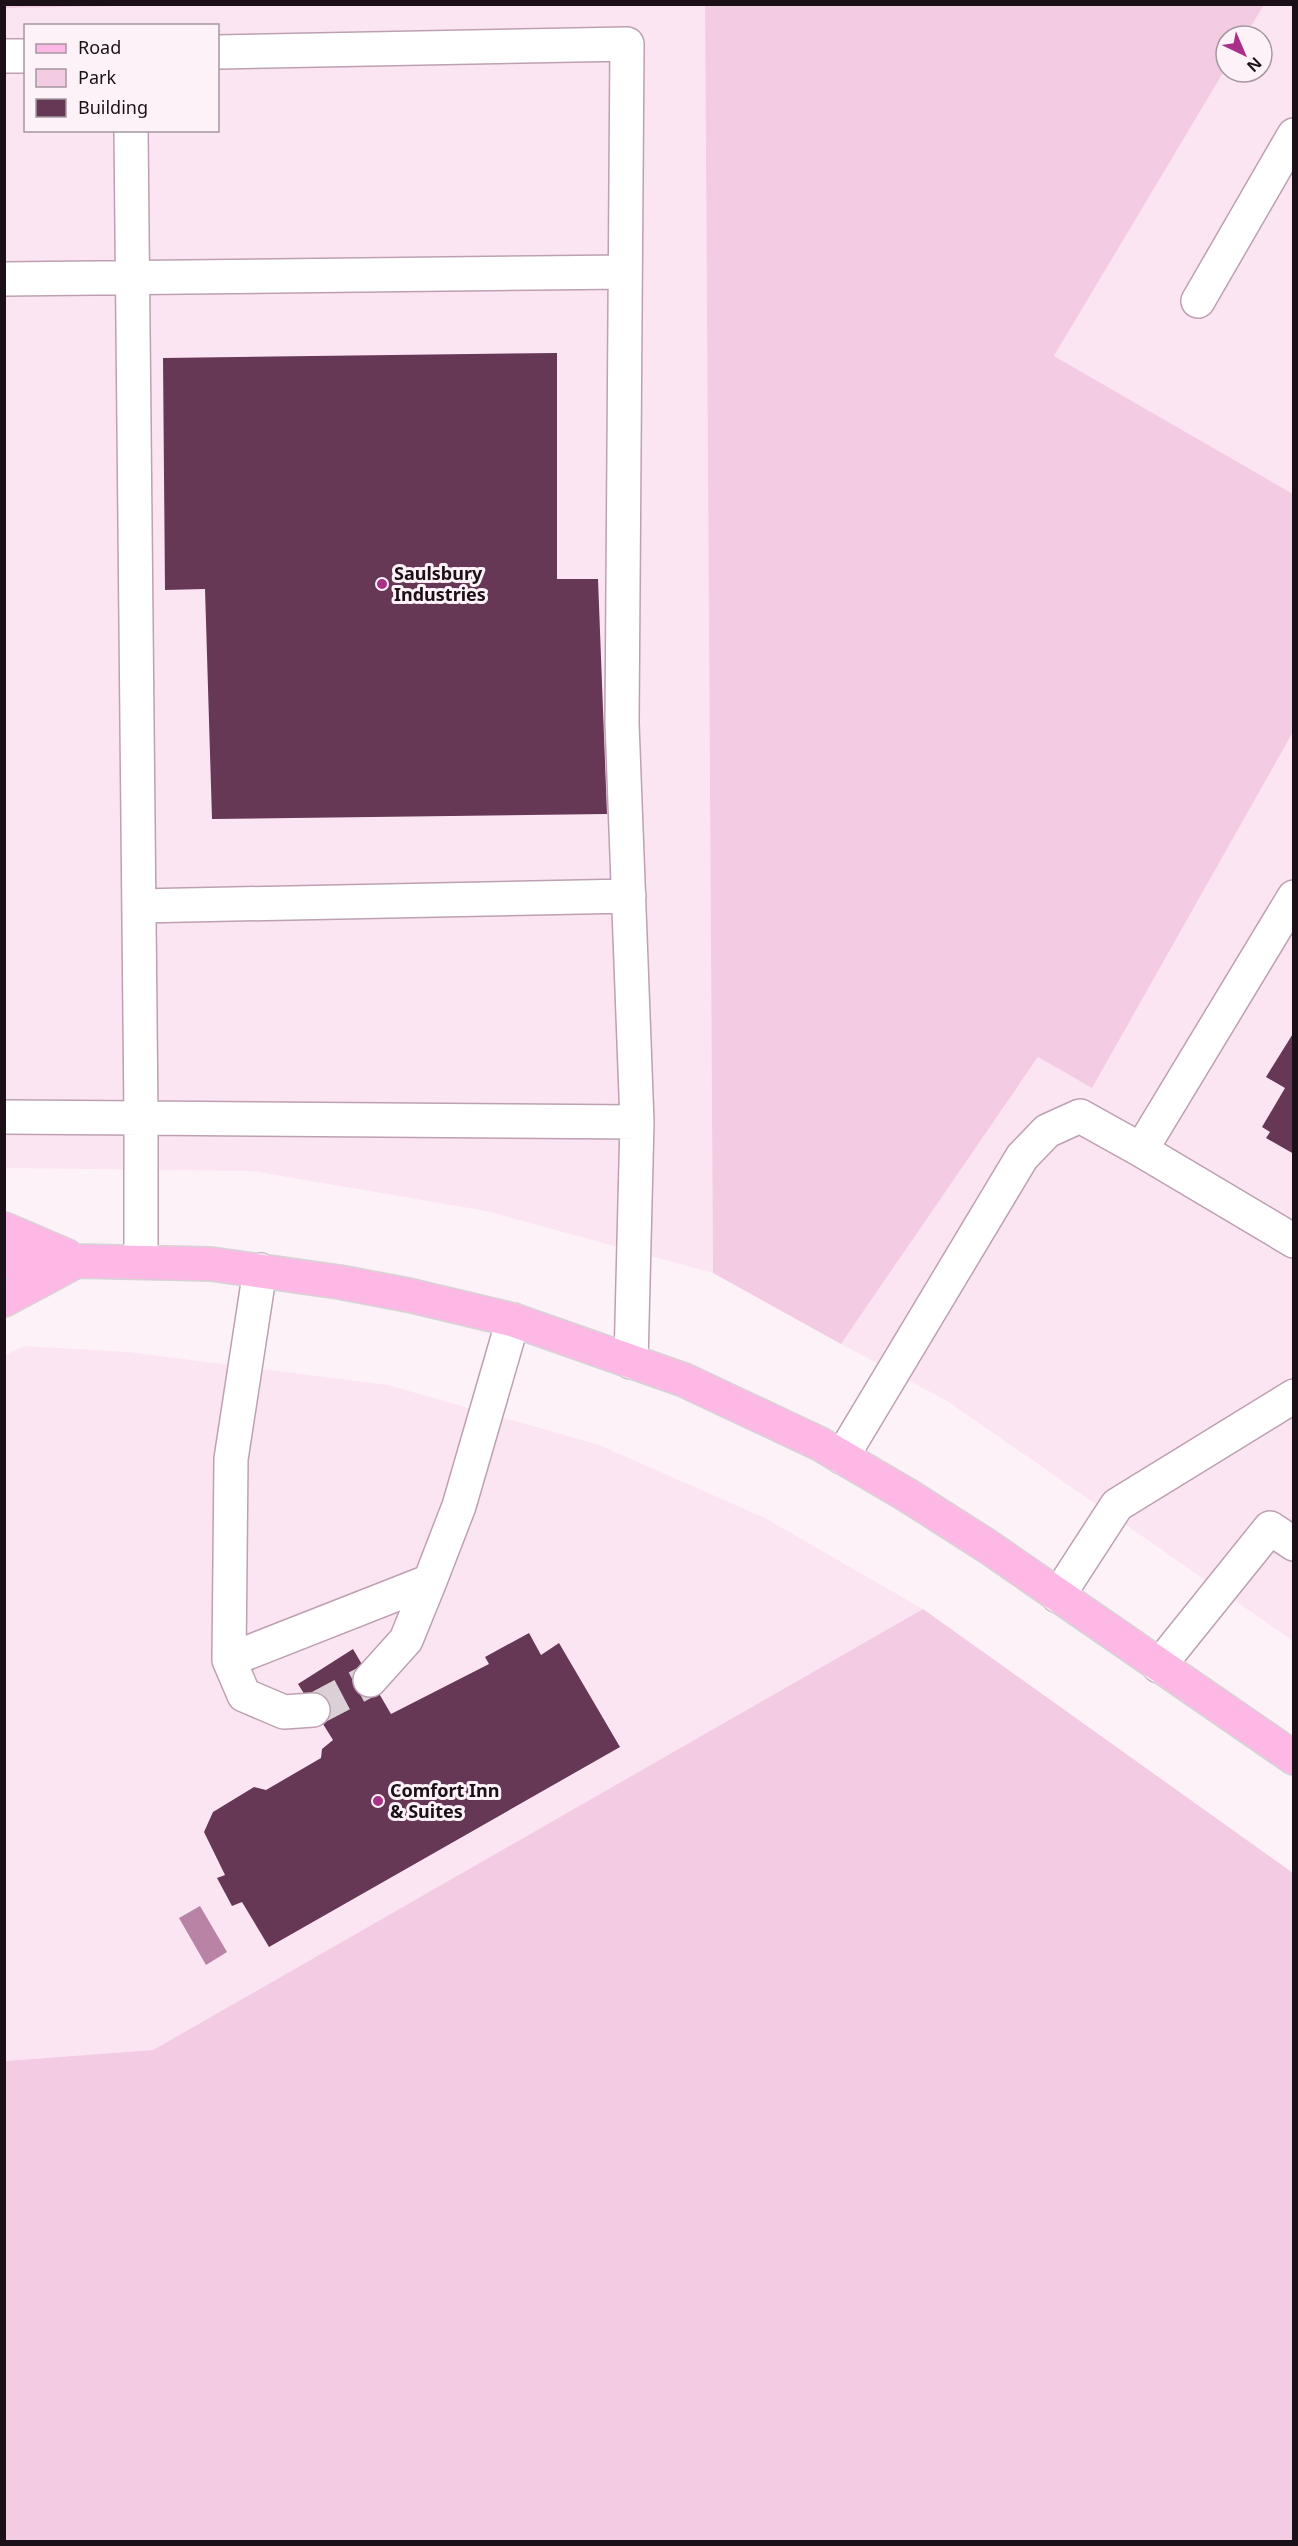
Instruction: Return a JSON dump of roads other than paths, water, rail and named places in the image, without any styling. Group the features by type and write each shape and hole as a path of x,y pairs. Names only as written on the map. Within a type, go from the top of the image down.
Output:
{"main road":[{"path":"4,1229 77,1261"},
{"path":"4,1300 77,1261"},
{"path":"4,1262 211,1264 260,1270 408,1295 513,1320 631,1362 733,1402 842,1457 938,1514 1293,1758"}],"lane":[{"path":"219,52 627,44 622,723 637,1122 631,1362"},
{"path":"4,56 24,56"},
{"path":"131,132 141,1262"},
{"path":"1198,301 1293,135"},
{"path":"4,279 625,272"},
{"path":"139,906 629,896"},
{"path":"1141,1150 1293,897"},
{"path":"842,1457 1022,1157 1047,1131 1080,1116 1293,1241"},
{"path":"4,1117 637,1122"},
{"path":"260,1270 231,1459 230,1660 244,1695 284,1712 313,1710"},
{"path":"370,1680 406,1640 430,1581 459,1506 513,1320"},
{"path":"1058,1596 1117,1505 1293,1396"},
{"path":"1160,1666 1286,1528"},
{"path":"230,1660 430,1581"}],"tunnel":[{"path":"313,1710 370,1680"}],"place":[{"name":"Saulsbury Industries","path":"382,584"},
{"name":"Comfort Inn & Suites","path":"378,1801"}]}
